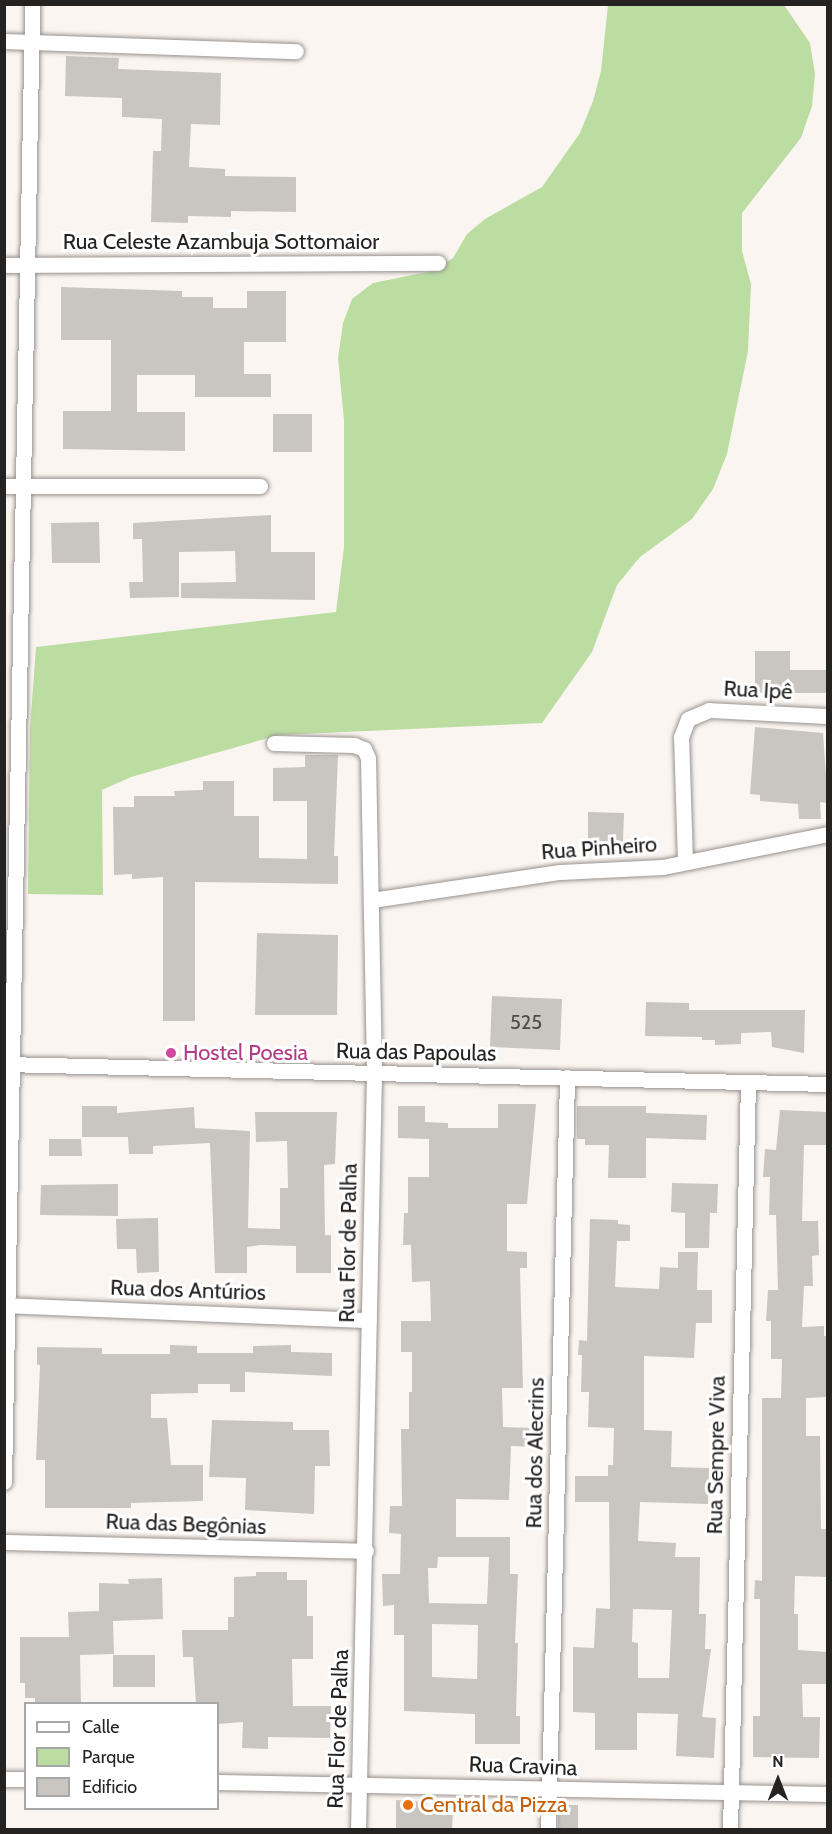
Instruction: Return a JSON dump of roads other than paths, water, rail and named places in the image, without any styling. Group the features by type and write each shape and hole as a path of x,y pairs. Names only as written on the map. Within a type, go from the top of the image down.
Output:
{"street":[{"path":"4,1482 9,1064 32,4"},
{"path":"4,40 296,51"},
{"name":"Rua Celeste Azambuja Sottomaior","path":"4,265 438,263"},
{"path":"4,486 260,486"},
{"name":"Rua Ipê","path":"685,862 681,737 688,719 709,710 828,716"},
{"name":"Rua Flor de Palha","path":"274,743 354,745 364,749 368,758 374,1074 366,1551 358,1830"},
{"name":"Rua Pinheiro","path":"372,900 560,872 615,872 685,862 828,834"},
{"name":"Rua das Papoulas","path":"9,1064 828,1084"},
{"name":"Rua dos Alecrins","path":"548,1830 567,1077"},
{"name":"Rua Sempre Viva","path":"730,1830 748,1082"},
{"name":"Rua dos Antúrios","path":"7,1305 369,1320"},
{"name":"Rua das Begônias","path":"4,1542 366,1551"},
{"path":"4,1779 24,1779"},
{"name":"Rua Cravina","path":"219,1782 828,1794"}],"place":[{"name":"Hostel Poesia","path":"171,1053"},
{"name":"Central da Pizza","path":"408,1805"}]}
